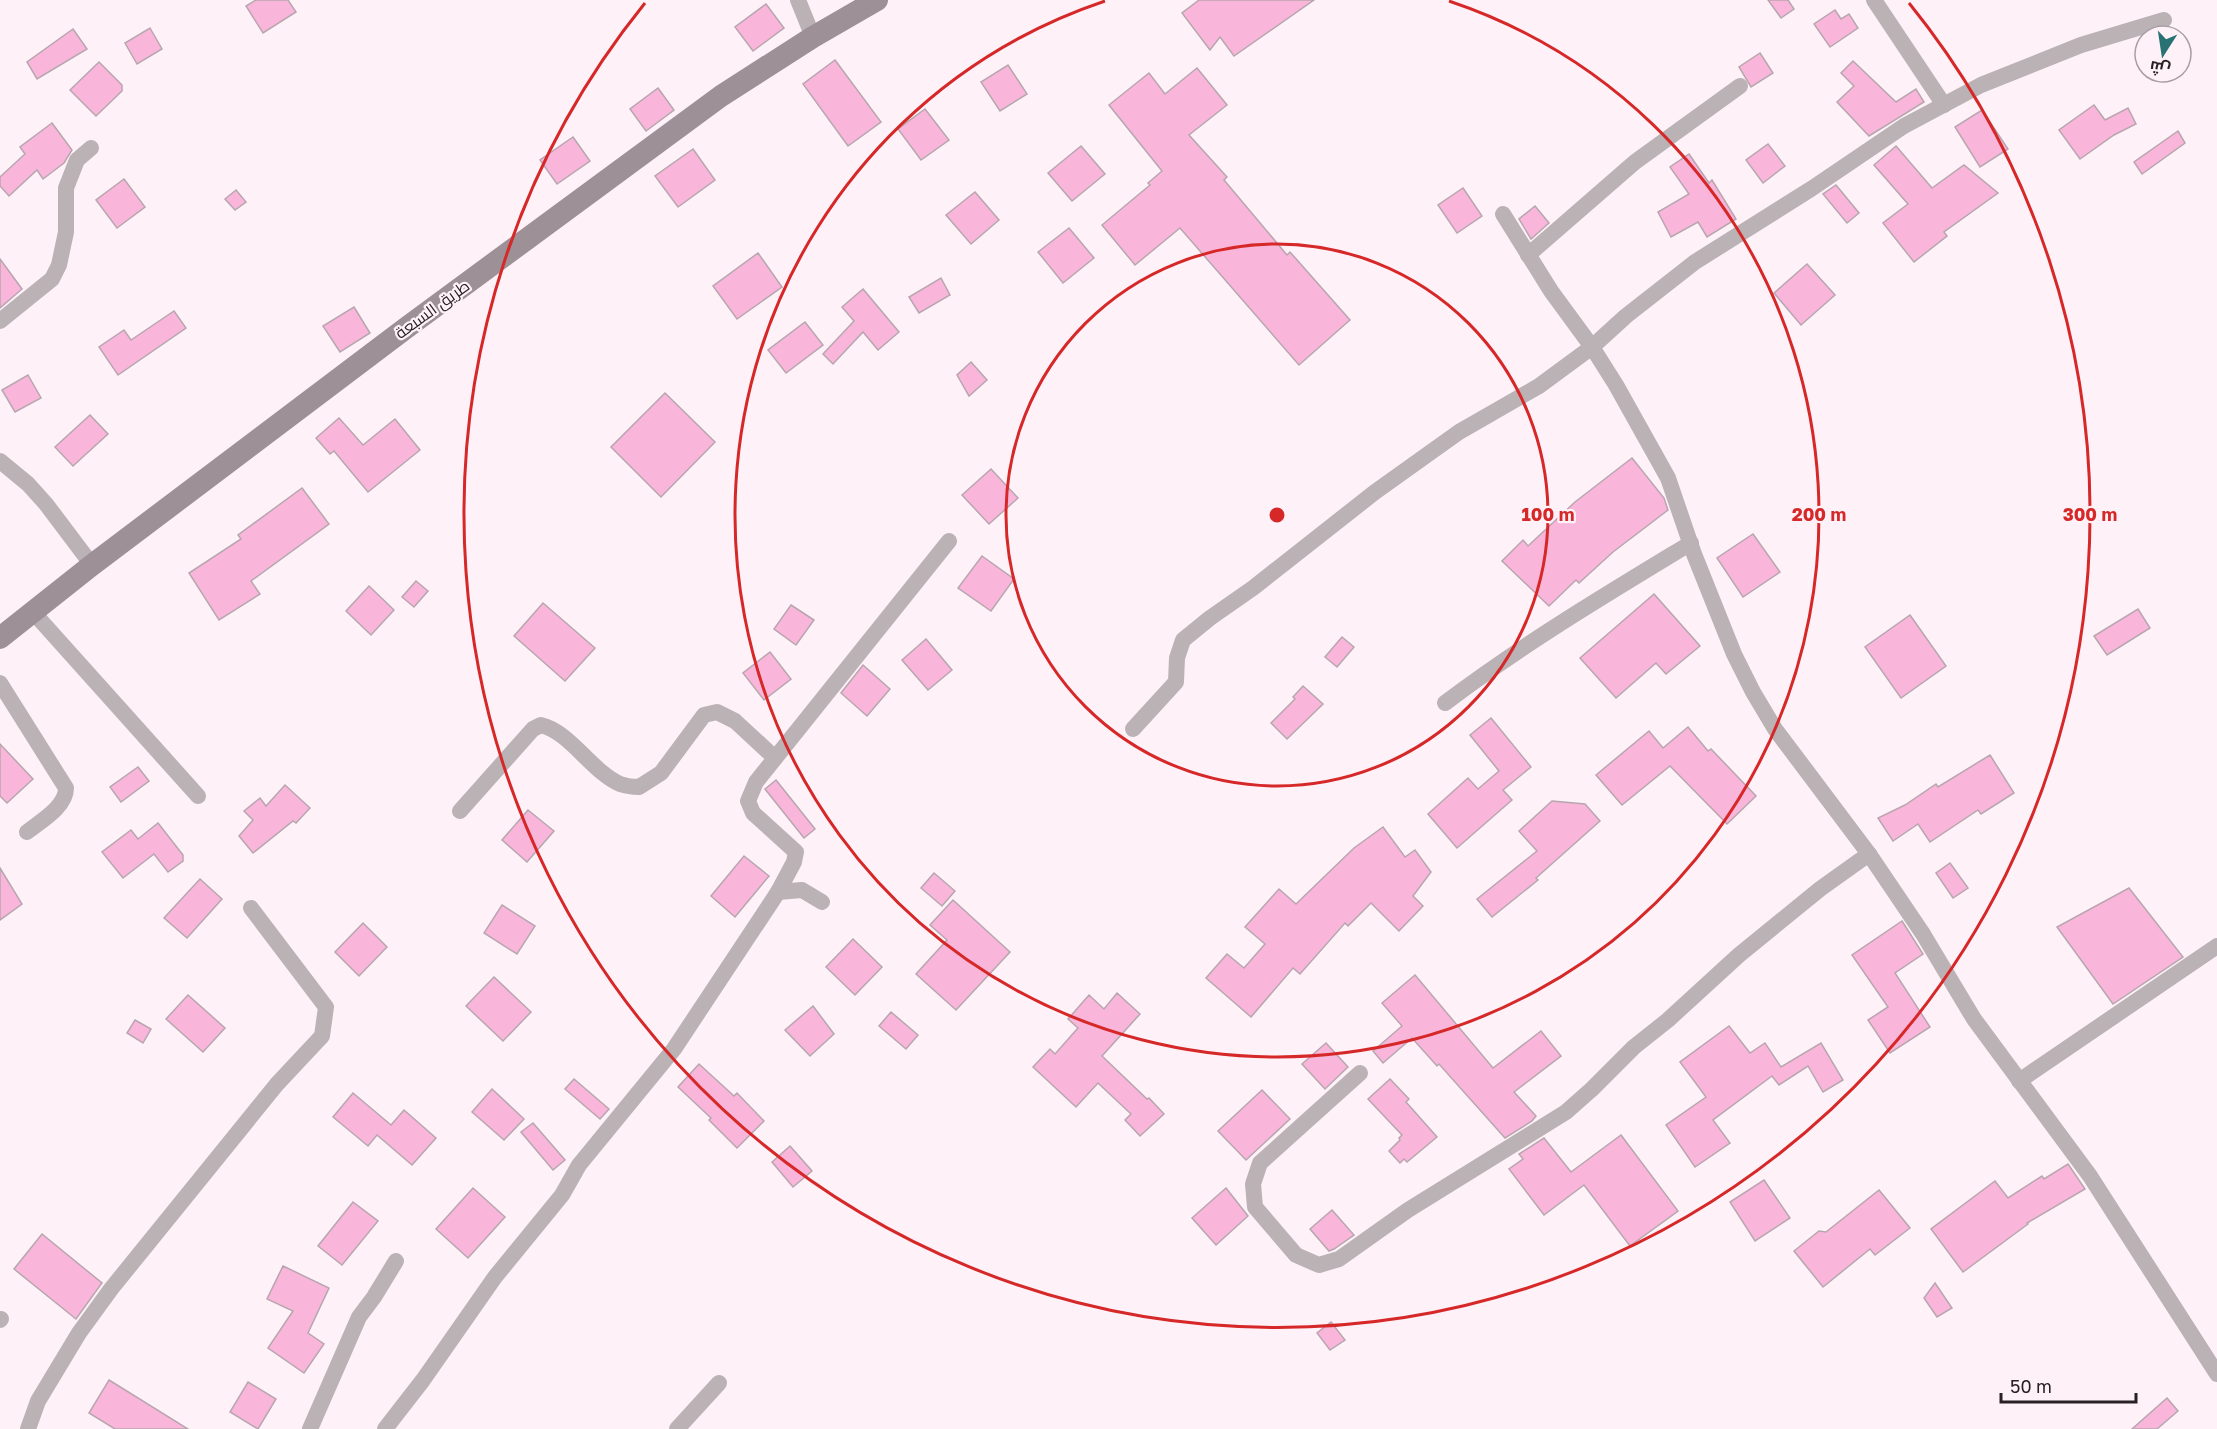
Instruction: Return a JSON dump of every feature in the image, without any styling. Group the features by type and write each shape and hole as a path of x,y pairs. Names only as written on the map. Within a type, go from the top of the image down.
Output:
{"street":[{"path":"798,0 813,38"},
{"name":"طريق السبعة","path":"0,638 92,565 406,328 721,96 877,0"},
{"path":"1874,0 1944,105"},
{"path":"1133,729 1176,682 1177,658 1183,640 1201,625 1282,566 1375,492 1459,432 1539,386 1592,347 1626,316 1702,257 1811,189 1904,126 1981,85 2081,45 2164,20"},
{"path":"1528,255 1635,162 1740,86"},
{"path":"0,321 52,279 59,265 66,232 66,188 77,160 91,148"},
{"path":"1503,214 1551,291 1592,347 1616,385 1668,478 1726,633 1753,692 1775,729 1869,854 1923,934 1974,1019 2090,1176 2217,1374"},
{"path":"0,461 28,484 46,504 92,565"},
{"path":"385,1429 423,1380 495,1277 561,1195 579,1165 674,1049 778,892 794,862 796,852 753,813 748,801 756,782 949,541"},
{"path":"1445,703 1501,661 1551,628 1691,543"},
{"path":"33,612 198,796"},
{"path":"0,683 66,788 61,804 27,832"},
{"path":"460,811 533,729 541,724 552,727 593,766 621,784 639,788 661,773 704,715 717,712 735,721 775,758"},
{"path":"1360,1073 1260,1163 1253,1184 1255,1207 1296,1256 1319,1265 1339,1259 1408,1210 1566,1112 1593,1089 1634,1047 1668,1020 1739,955 1820,889 1869,854"},
{"path":"778,892 802,890 822,902"},
{"path":"28,1429 38,1401 80,1333 111,1289 277,1084 322,1036 326,1006 251,908"},
{"path":"2019,1081 2217,946"},
{"path":"310,1429 359,1317 396,1262"},
{"path":"677,1429 719,1383"}],"building":[{"path":"256,0 288,0 296,12 263,33 246,6"},
{"path":"1199,0 1314,0 1234,56 1220,37 1210,50 1182,13"},
{"path":"1768,0 1788,0 1794,9 1781,18"},
{"path":"766,4 784,28 753,51 735,27"},
{"path":"1835,10 1841,19 1849,14 1858,28 1830,47 1814,24"},
{"path":"150,28 162,49 137,64 125,43"},
{"path":"73,29 87,49 37,79 27,62"},
{"path":"1760,53 1773,73 1751,87 1739,67"},
{"path":"835,60 881,122 848,146 803,84"},
{"path":"1853,61 1896,102 1916,89 1924,102 1869,136 1837,102 1854,86 1841,73"},
{"path":"99,62 122,85 122,91 96,116 70,90"},
{"path":"1008,65 1027,94 1000,111 981,82"},
{"path":"1197,68 1227,105 1189,135 1227,177 1224,180 1287,255 1290,252 1350,320 1299,365 1180,228 1135,265 1102,225 1150,185 1148,183 1162,171 1109,105 1149,73 1165,94"},
{"path":"658,88 674,110 646,131 630,109"},
{"path":"2094,105 2105,120 2128,108 2136,124 2114,135 2080,159 2059,130"},
{"path":"925,109 949,140 921,160 898,129"},
{"path":"1982,110 2008,149 1980,167 1955,127"},
{"path":"52,123 72,150 64,163 43,179 37,170 9,196 0,186 0,177 25,154 20,147"},
{"path":"2178,131 2185,143 2142,174 2134,162"},
{"path":"573,137 590,161 557,184 540,160"},
{"path":"1768,144 1785,166 1763,183 1746,160"},
{"path":"1081,146 1105,174 1072,201 1048,173"},
{"path":"1896,146 1932,188 1964,165 1998,193 1944,232 1947,236 1914,262 1883,223 1908,204 1874,165"},
{"path":"693,149 715,180 678,207 655,176"},
{"path":"1689,154 1709,183 1712,180 1736,219 1707,237 1698,222 1671,237 1658,212 1689,194 1670,167"},
{"path":"124,179 145,207 117,228 96,200"},
{"path":"1836,185 1859,213 1847,223 1823,194"},
{"path":"1463,188 1482,216 1457,233 1438,205"},
{"path":"236,190 246,202 235,210 225,199"},
{"path":"975,192 999,220 971,244 946,215"},
{"path":"1535,206 1549,223 1531,239 1519,219"},
{"path":"1069,228 1094,258 1063,283 1038,252"},
{"path":"758,253 782,287 737,319 713,286"},
{"path":"0,259 22,289 0,308"},
{"path":"1807,264 1835,295 1801,325 1774,293"},
{"path":"941,278 950,295 919,313 909,297"},
{"path":"863,289 899,332 878,350 863,332 833,364 823,354 854,321 842,307"},
{"path":"354,307 370,333 340,352 323,326"},
{"path":"174,311 186,328 118,375 99,347 124,330 131,340"},
{"path":"805,322 823,345 786,373 768,350"},
{"path":"971,362 987,380 969,396 957,375"},
{"path":"28,375 41,398 15,412 2,390"},
{"path":"665,393 715,442 661,497 611,447"},
{"path":"90,415 108,434 73,466 55,447"},
{"path":"339,418 363,445 395,419 420,450 368,492 334,451 330,454 316,438"},
{"path":"1632,458 1664,498 1668,510 1613,552 1579,583 1576,580 1549,606 1502,561 1523,540 1528,546 1575,502"},
{"path":"991,469 1018,498 989,524 962,495"},
{"path":"302,488 329,524 251,581 260,594 219,620 189,573 241,539 238,535"},
{"path":"1753,534 1780,572 1743,597 1717,558"},
{"path":"982,556 1014,579 991,611 958,588"},
{"path":"416,581 428,591 414,607 402,597"},
{"path":"369,586 394,610 371,635 346,611"},
{"path":"1654,594 1700,646 1666,674 1656,663 1616,698 1580,658"},
{"path":"543,603 595,648 565,681 514,636"},
{"path":"791,605 814,620 796,645 774,629"},
{"path":"2138,609 2150,628 2107,655 2094,636"},
{"path":"1910,615 1946,666 1901,698 1865,647"},
{"path":"1342,637 1354,647 1337,667 1325,657"},
{"path":"926,639 952,670 928,690 902,660"},
{"path":"770,652 791,679 764,700 743,673"},
{"path":"863,665 890,689 867,716 841,693"},
{"path":"1303,686 1323,704 1287,739 1271,723 1295,699 1293,697"},
{"path":"1491,718 1531,767 1503,790 1512,800 1457,848 1428,814 1468,778 1478,789 1499,771 1470,735"},
{"path":"1688,727 1708,751 1711,749 1756,796 1727,824 1670,766 1622,805 1596,775 1649,731 1663,748"},
{"path":"0,744 33,779 7,803 0,796"},
{"path":"1990,755 2014,793 1981,814 1978,810 1930,842 1918,824 1893,841 1878,818 1905,805 1936,784 1938,787"},
{"path":"138,767 149,781 121,802 110,787"},
{"path":"776,780 815,829 804,838 765,789"},
{"path":"285,785 310,808 296,823 293,821 253,853 239,836 253,820 244,811 260,798 266,806"},
{"path":"1552,801 1585,804 1600,821 1536,878 1538,880 1492,917 1477,899 1537,851 1519,831"},
{"path":"528,810 554,831 527,862 502,840"},
{"path":"158,823 183,855 183,861 168,872 154,854 123,878 102,852 131,830 138,839"},
{"path":"1383,827 1405,857 1415,850 1431,872 1413,896 1423,906 1399,931 1371,903 1348,926 1345,923 1300,974 1293,968 1251,1017 1206,978 1227,954 1244,968 1265,944 1245,927 1279,889 1296,904 1354,848"},
{"path":"744,856 769,876 735,917 711,896"},
{"path":"1950,863 1968,888 1953,898 1936,873"},
{"path":"0,868 22,904 0,920"},
{"path":"934,873 955,891 942,906 921,888"},
{"path":"200,879 222,899 187,938 164,918"},
{"path":"2129,888 2183,957 2113,1004 2057,927"},
{"path":"953,900 1010,952 956,1010 916,974 947,940 930,925"},
{"path":"502,905 535,926 517,954 484,933"},
{"path":"1902,921 1923,954 1895,973 1930,1027 1890,1053 1868,1020 1888,1007 1852,955"},
{"path":"363,923 387,947 359,976 335,952"},
{"path":"853,939 882,967 855,995 826,967"},
{"path":"1415,975 1493,1068 1541,1031 1561,1056 1514,1092 1536,1116 1532,1121 1505,1138 1439,1064 1437,1066 1412,1038 1383,1063 1373,1051 1402,1026 1382,1003"},
{"path":"494,977 531,1012 503,1041 466,1006"},
{"path":"1117,993 1140,1014 1102,1056 1164,1114 1140,1136 1125,1120 1131,1114 1098,1083 1076,1107 1033,1067 1050,1049 1055,1054 1078,1028 1068,1019 1089,995 1104,1009"},
{"path":"188,995 225,1028 203,1052 166,1019"},
{"path":"813,1006 834,1034 810,1056 785,1030"},
{"path":"891,1012 918,1035 906,1049 879,1026"},
{"path":"135,1020 151,1029 143,1043 127,1033"},
{"path":"1729,1026 1750,1053 1765,1043 1781,1067 1821,1043 1843,1080 1823,1092 1808,1066 1779,1085 1772,1076 1713,1120 1730,1143 1695,1167 1666,1125 1706,1097 1680,1062"},
{"path":"1326,1043 1348,1067 1325,1089 1302,1064"},
{"path":"699,1064 734,1096 737,1093 764,1121 737,1148 709,1120 711,1118 678,1087"},
{"path":"574,1079 609,1109 600,1119 565,1089"},
{"path":"1390,1079 1409,1099 1406,1102 1437,1137 1407,1162 1404,1159 1400,1163 1389,1151 1402,1135 1368,1099"},
{"path":"492,1089 524,1119 504,1140 472,1112"},
{"path":"1262,1090 1290,1119 1246,1160 1218,1131"},
{"path":"353,1093 391,1125 404,1110 436,1138 412,1165 377,1135 368,1146 333,1117"},
{"path":"533,1123 565,1160 553,1170 521,1132"},
{"path":"1621,1135 1678,1211 1630,1246 1584,1185 1544,1215 1509,1169 1523,1159 1519,1154 1544,1138 1571,1172"},
{"path":"790,1146 812,1171 793,1187 772,1162"},
{"path":"2068,1164 2085,1189 2027,1223 1963,1272 1931,1229 1995,1181 2008,1198 2042,1176 2044,1179"},
{"path":"1764,1180 1790,1218 1755,1241 1730,1202"},
{"path":"473,1188 505,1217 468,1258 436,1229"},
{"path":"1226,1188 1248,1216 1216,1245 1192,1218"},
{"path":"1879,1190 1910,1228 1875,1255 1870,1249 1823,1287 1794,1251 1819,1231 1826,1232"},
{"path":"353,1202 378,1221 342,1265 318,1246"},
{"path":"1332,1210 1354,1235 1329,1251 1310,1229"},
{"path":"42,1234 102,1283 76,1319 14,1269"},
{"path":"283,1266 329,1288 308,1333 324,1344 304,1373 268,1348 293,1311 267,1299"},
{"path":"1935,1283 1952,1308 1937,1317 1924,1298"},
{"path":"1331,1322 1345,1340 1330,1350 1317,1333"},
{"path":"109,1380 188,1429 115,1429 89,1413"},
{"path":"248,1382 276,1399 258,1429 230,1412"},
{"path":"2167,1398 2178,1411 2157,1429 2132,1429"}]}
